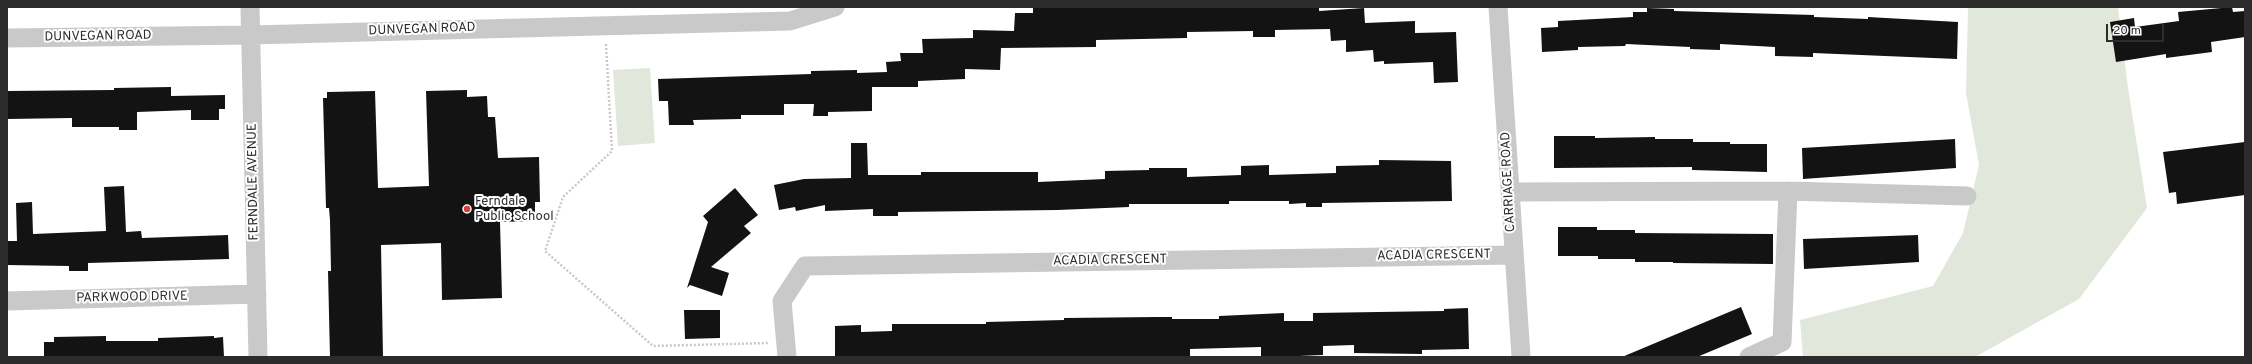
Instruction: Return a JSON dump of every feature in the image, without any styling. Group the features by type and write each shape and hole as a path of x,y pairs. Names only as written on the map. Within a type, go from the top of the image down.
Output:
{"street":[{"name":"FERNDALE AVENUE","path":"250,7 258,357"},
{"name":"DUNVEGAN ROAD","path":"7,38 251,35 790,21 835,7"},
{"name":"CARRIAGE ROAD","path":"1498,7 1521,357"},
{"path":"1749,357 1782,342 1788,190"},
{"path":"1510,192 1788,190 1967,196"},
{"name":"ACADIA CRESCENT","path":"787,350 782,301 805,266 1514,255"},
{"name":"PARKWOOD DRIVE","path":"7,301 257,294"}],"path":[{"path":"605,26 612,152 563,197 545,251 653,346 787,350"}],"shaded area":[{"path":"1968,7 2118,7 2128,88 2147,208 2079,299 1975,357 1803,357 1800,320 1933,286 1963,233 1979,165 1966,93"},
{"path":"650,68 655,143 618,146 613,70"}],"building":[{"path":"1033,7 1319,7 1319,11 1364,8 1365,23 1415,21 1415,33 1456,32 1458,82 1434,83 1433,62 1384,64 1384,61 1374,62 1373,50 1346,52 1346,40 1331,41 1330,29 1275,30 1275,37 1253,37 1253,31 1187,32 1187,38 1096,40 1096,47 1001,48 1000,70 965,69 965,79 918,81 918,87 872,87 872,111 828,112 828,116 813,116 814,104 784,104 784,115 741,115 741,119 693,120 694,125 669,125 668,101 659,101 658,79 811,74 811,71 857,70 857,73 887,72 886,62 901,61 900,53 923,53 922,39 973,38 973,30 1014,31 1015,13 1033,13"},
{"path":"2232,7 2233,12 2245,11 2245,37 2211,42 2212,52 2166,58 2166,54 2116,62 2110,22 2134,18 2135,27 2179,21 2178,12"},
{"path":"1647,8 1674,9 1674,11 1814,15 1814,17 1868,19 1868,17 1958,22 1957,59 1813,53 1813,57 1775,56 1775,47 1720,44 1720,50 1626,44 1625,46 1578,47 1578,50 1542,52 1541,28 1558,27 1558,21 1633,17 1633,12 1647,12"},
{"path":"171,87 171,96 225,95 225,109 219,109 219,120 191,120 191,110 137,112 137,130 119,130 119,127 72,127 72,118 7,119 7,91 114,90 114,88"},
{"path":"467,90 467,97 487,96 488,117 495,117 498,158 539,157 540,202 535,202 535,221 500,222 502,298 442,300 441,243 381,245 383,357 330,357 328,271 331,271 330,220 329,208 326,208 323,98 327,98 327,92 375,91 378,188 429,186 426,91"},
{"path":"1554,136 1595,136 1595,138 1655,137 1655,139 1693,139 1693,142 1767,144 1767,172 1692,170 1692,167 1554,168"},
{"path":"1955,139 1956,168 1803,179 1802,148"},
{"path":"2245,142 2245,195 2177,204 2176,192 2169,193 2163,152"},
{"path":"851,143 867,143 868,175 921,175 921,172 1038,172 1038,182 1105,179 1105,171 1149,170 1149,168 1187,168 1187,177 1241,175 1241,166 1269,165 1269,175 1336,173 1336,166 1379,165 1379,160 1451,161 1452,201 1322,203 1322,207 1306,207 1306,203 1289,204 1289,201 1229,201 1229,204 1129,204 1129,207 1058,210 898,212 898,216 873,216 873,209 825,211 825,205 796,211 795,207 779,210 774,185 804,179 851,178"},
{"path":"124,186 126,232 141,231 142,238 228,235 229,259 88,263 88,271 69,271 69,266 7,265 7,241 17,241 16,203 32,202 33,234 106,231 104,187"},
{"path":"735,188 758,215 744,226 751,233 711,267 729,273 722,296 690,285 687,288 708,222 703,216"},
{"path":"1558,227 1597,227 1597,230 1635,230 1635,233 1773,234 1773,264 1635,262 1635,259 1598,259 1598,256 1558,256"},
{"path":"1918,235 1919,262 1804,269 1803,239"},
{"path":"1741,307 1752,334 1697,357 1622,357"},
{"path":"1468,308 1469,349 1422,350 1422,354 1354,353 1354,345 1323,346 1323,355 1299,356 1261,356 1261,347 1190,349 1190,357 835,357 835,326 861,325 861,332 892,331 892,324 986,324 986,322 1064,320 1064,318 1172,317 1172,319 1219,319 1219,316 1284,313 1284,321 1313,321 1313,313 1444,311 1444,309"},
{"path":"684,310 720,310 720,338 685,339"},
{"path":"106,336 106,341 158,341 158,338 223,337 224,357 44,357 44,342 54,342 54,337"}],"place":[{"name":"Ferndale Public School","path":"467,209"}]}
